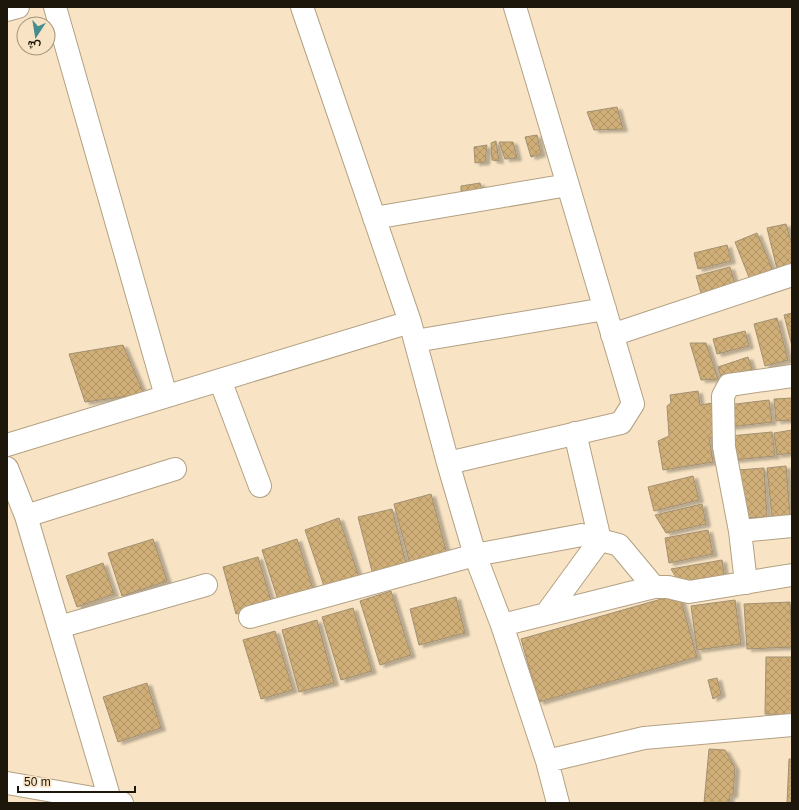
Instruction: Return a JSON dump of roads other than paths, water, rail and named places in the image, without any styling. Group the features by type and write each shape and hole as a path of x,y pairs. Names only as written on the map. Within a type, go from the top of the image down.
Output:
{"street":[{"path":"7,10 18,7"},
{"path":"55,7 166,396"},
{"path":"302,7 412,332 475,555 502,625 547,761 558,803"},
{"path":"448,463 621,423 633,404 515,7"},
{"path":"374,218 568,185"},
{"path":"612,335 792,275"},
{"path":"7,445 220,380 412,332 605,310"},
{"path":"746,583 740,531 724,447 723,396 729,385 792,376"},
{"path":"220,380 260,486"},
{"path":"546,614 600,540 575,433"},
{"path":"7,468 26,516 58,627 116,802 7,783"},
{"path":"26,516 175,469"},
{"path":"740,531 792,526"},
{"path":"250,617 475,555 582,535 619,545 654,588"},
{"path":"502,625 654,588 668,587 689,592 792,575"},
{"path":"58,627 206,585"},
{"path":"547,761 644,738 792,725"}]}
